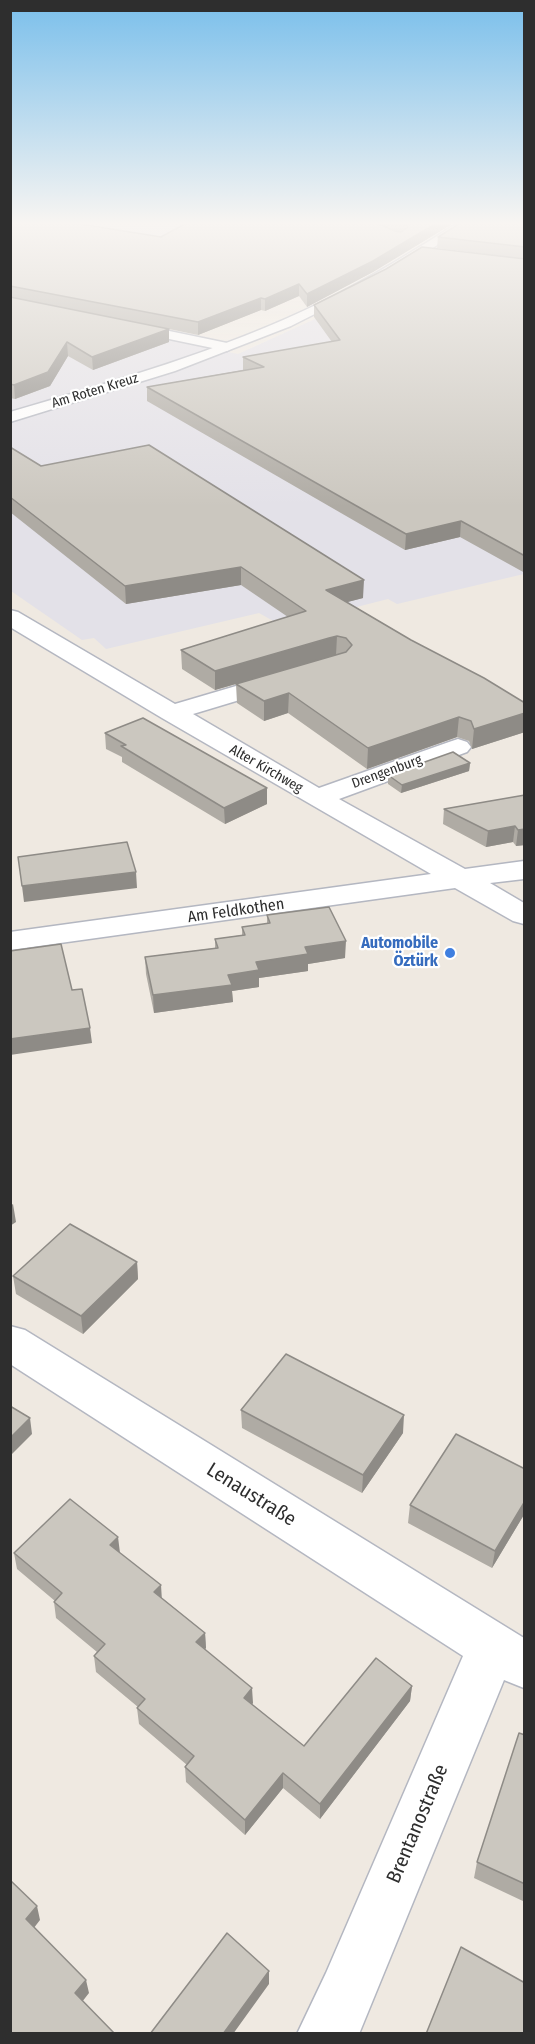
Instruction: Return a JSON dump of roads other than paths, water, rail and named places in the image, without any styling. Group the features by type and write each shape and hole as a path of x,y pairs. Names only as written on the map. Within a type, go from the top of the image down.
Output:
{"street":[{"name":"Am Roten Kreuz","path":"10,417 105,389 227,347 299,316"},
{"path":"116,324 227,347"},
{"name":"Alter Kirchweg","path":"10,617 317,798 525,915"},
{"path":"171,712 304,674"},
{"name":"Drengenburg","path":"317,798 458,747"},
{"name":"Am Feldkothen","path":"10,941 525,870"},
{"name":"Lenaustraße","path":"10,1342 508,1656"},
{"name":"Brentanostraße","path":"327,2034 508,1656"}],"place":[{"name":"Automobile Öztürk","path":"450,953"}]}
